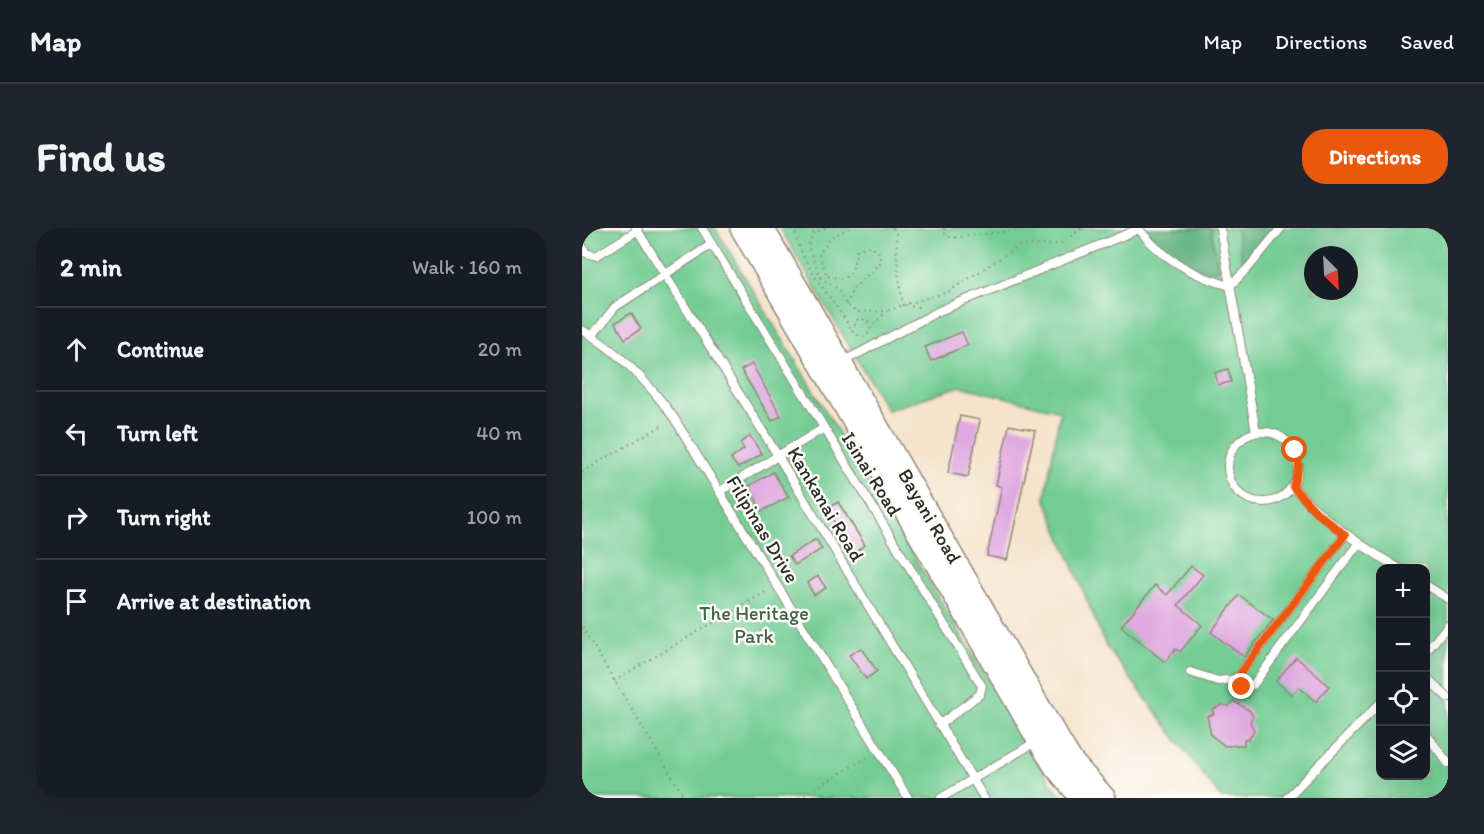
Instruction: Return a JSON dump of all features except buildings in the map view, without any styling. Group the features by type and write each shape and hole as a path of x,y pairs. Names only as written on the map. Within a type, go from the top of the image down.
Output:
{"main road":[{"name":"Bayani Road","path":"741,228 1055,767 1081,798"},
{"name":"Bayani Road","path":"763,228 841,363 1039,739 1072,761 1105,798"}],"lane":[{"name":"Isinai Road","path":"702,228 982,686 980,694 939,725"},
{"path":"1220,228 1256,432"},
{"path":"1230,286 1281,228"},
{"path":"582,246 586,253 596,256 637,229"},
{"name":"Kankanai Road","path":"637,229 778,456 984,798"},
{"path":"841,363 939,311 1138,229 1155,247 1178,264 1204,279 1230,286"},
{"path":"592,336 615,307 712,244"},
{"name":"Filipinas Drive","path":"582,330 639,374 674,418 908,798"},
{"path":"720,491 824,428"},
{"path":"1256,432 1278,435 1291,444 1299,465 1293,487 1274,501 1257,502 1242,496 1232,483 1228,468 1231,452 1241,439 1256,432"},
{"path":"1293,487 1316,512 1345,535 1391,564"},
{"path":"1190,672 1218,681 1236,679 1345,535"},
{"path":"1236,679 1242,687 1253,686 1358,544"},
{"path":"1430,588 1448,599"},
{"path":"1430,646 1448,625"},
{"path":"1430,682 1448,698"},
{"path":"1287,798 1376,707"},
{"path":"941,798 1039,739"},
{"path":"1430,740 1448,763"}],"path":[{"path":"825,228 814,232 808,246 821,278 838,289 846,305 858,312 887,311 948,292 1019,246 1060,244 1082,228"},
{"path":"846,305 853,289 881,262 878,251 868,246 857,250 852,271 843,279 827,276 819,254 831,237 849,228"},
{"path":"893,228 896,231 898,272 903,305"},
{"path":"944,228 943,232 951,238 1035,228"},
{"path":"795,229 797,243 823,291 858,337 866,337 872,326 887,311"},
{"path":"903,305 939,311"},
{"path":"852,331 854,322 862,318 872,326"},
{"path":"582,472 674,418"},
{"path":"614,681 777,585"},
{"path":"582,627 685,798"},
{"path":"799,798 879,751"}],"green space":[{"name":"The Heritage Park","path":"582,228 715,228 1052,785 1063,798 582,798"},
{"path":"780,228 1448,228 1448,798 1221,798 1106,646 1045,498 1060,411 960,386 887,410"},
{"path":"1144,228 1211,228 1218,269 1198,268 1177,258"},
{"path":"1236,228 1273,228 1250,255 1242,260"}],"route":[{"path":"1242,687 1236,679 1345,535 1316,512 1293,487 1299,472 1295,450"}]}
